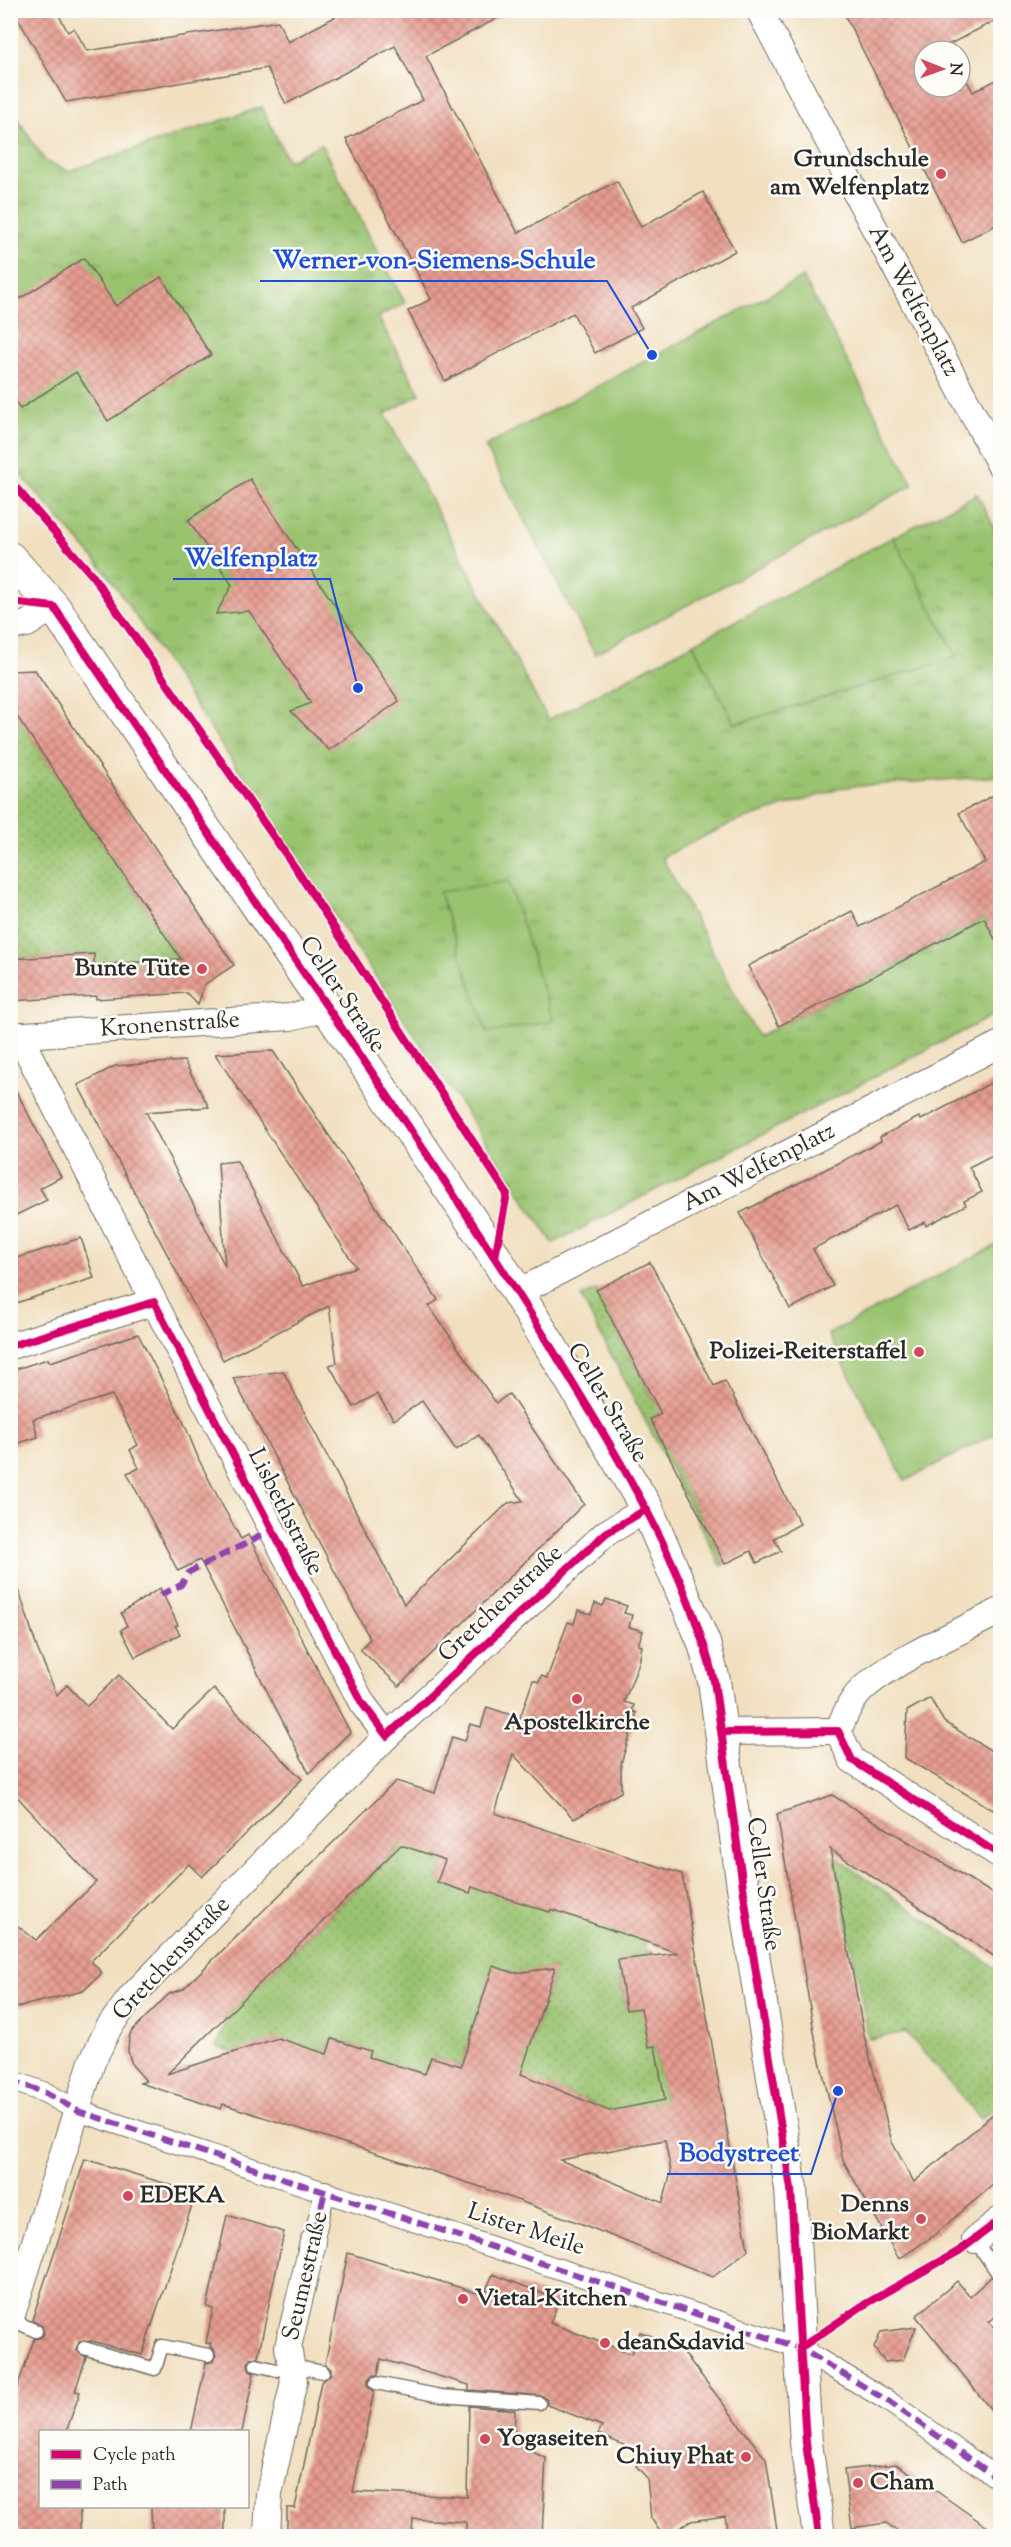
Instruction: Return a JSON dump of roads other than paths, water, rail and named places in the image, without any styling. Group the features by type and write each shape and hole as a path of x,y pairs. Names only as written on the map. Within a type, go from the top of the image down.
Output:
{"street":[{"name":"Am Welfenplatz","path":"759,10 1000,465"},
{"name":"Celler Straße","path":"10,558 54,607 328,1008 518,1293 647,1509 704,1643 722,1732 748,1929 791,2189 806,2443 819,2536"},
{"path":"10,627 27,624 54,607"},
{"name":"Kronenstraße","path":"15,1035 290,1017 328,1008"},
{"name":"Lisbethstraße","path":"15,1035 362,1703 387,1736"},
{"name":"Am Welfenplatz","path":"518,1293 1000,1044"},
{"path":"10,1346 154,1302"},
{"name":"Gretchenstraße","path":"11,2321 92,2062 109,2027 132,1996 387,1736 606,1533 647,1509"},
{"path":"1000,1611 918,1653 866,1685 847,1707 838,1731 852,1760 1000,1855"},
{"path":"722,1732 838,1731"},
{"name":"Lister Meile","path":"10,2080 55,2098 78,2111 800,2348 888,2401 1000,2480"},
{"name":"Seumestraße","path":"267,2536 269,2494 294,2380 288,2347 325,2191"},
{"path":"975,2240 1000,2220"}],"lane":[{"path":"975,2240 997,2272"},
{"path":"11,2321 36,2331"},
{"path":"84,2348 155,2369 162,2346 208,2355"},
{"path":"256,2365 277,2370 292,2366 323,2372"},
{"path":"376,2383 441,2396 539,2403"}],"place":[{"name":"Grundschule am Welfenplatz","path":"941,174"},
{"name":"Werner-von-Siemens-Schule","path":"652,355"},
{"name":"Welfenplatz","path":"358,688"},
{"name":"Bunte Tüte","path":"202,969"},
{"name":"Polizei-Reiterstaffel","path":"919,1352"},
{"name":"Apostelkirche","path":"577,1699"},
{"name":"Bodystreet","path":"838,2091"},
{"name":"EDEKA","path":"128,2196"},
{"name":"Denns BioMarkt","path":"921,2219"},
{"name":"Vietal-Kitchen","path":"463,2299"},
{"name":"dean&david","path":"605,2343"},
{"name":"Yogaseiten","path":"485,2439"},
{"name":"Chiuy Phat","path":"746,2457"},
{"name":"Cham","path":"858,2483"}]}
